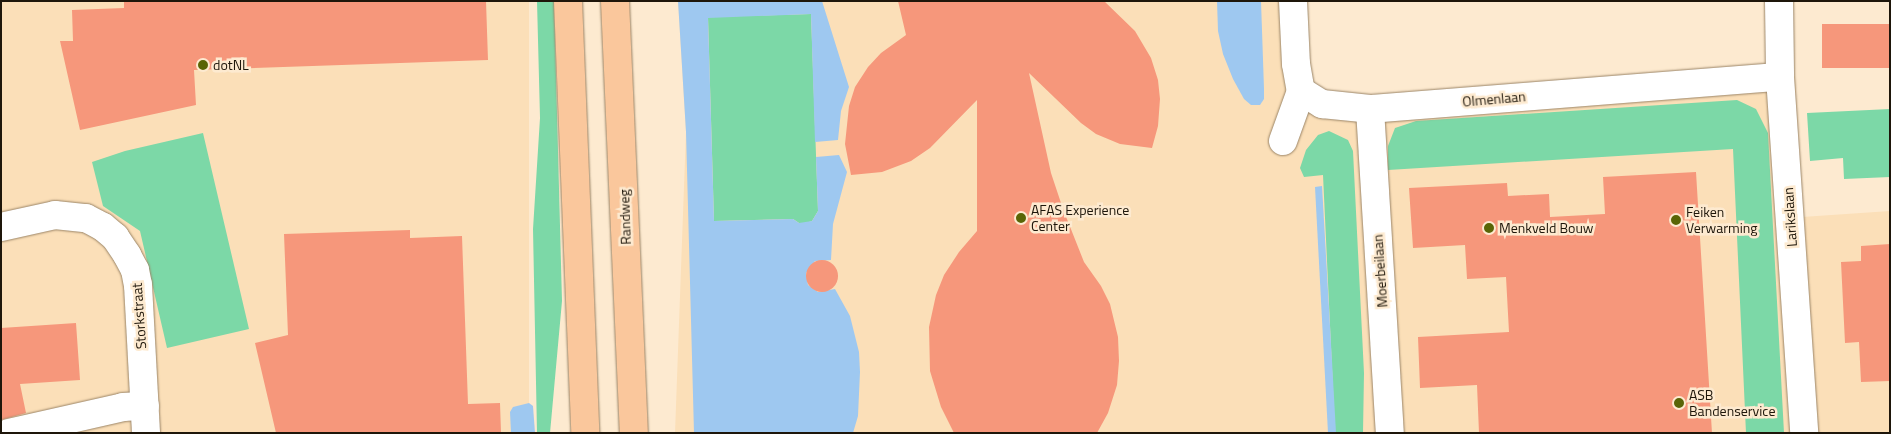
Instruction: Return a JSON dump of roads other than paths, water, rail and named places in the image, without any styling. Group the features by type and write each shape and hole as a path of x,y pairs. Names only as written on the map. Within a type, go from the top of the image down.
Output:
{"main road":[{"path":"568,1 585,433"},
{"name":"Randweg","path":"615,1 634,433"}],"street":[{"path":"1283,141 1301,91 1296,64 1293,1"},
{"name":"Larikslaan","path":"1779,1 1780,77 1804,433"},
{"name":"Olmenlaan","path":"1301,91 1322,104 1370,109 1780,77"},
{"name":"Moerbeilaan","path":"1370,109 1390,433"},
{"name":"Storkstraat","path":"1,227 55,215 70,215 86,218 115,237 135,270 138,285 146,433"},
{"path":"9,433 123,407 145,406"}],"water":[{"path":"678,1 822,1 849,87 841,111 838,140 815,142 811,14 708,18 714,221 793,219 799,223 812,221 818,211 816,157 839,155 847,172 833,224 831,260 815,261 806,273 808,285 818,292 835,289 850,316 859,352 860,372 858,416 853,433 694,433 686,132"},
{"path":"1217,1 1261,1 1264,99 1260,105 1251,105 1244,99 1233,79 1223,54 1218,31"},
{"path":"1322,186 1336,433 1328,433 1315,187"},
{"path":"529,403 533,406 535,433 511,433 510,412 513,407"}],"place":[{"name":"dotNL","path":"203,65"},
{"name":"AFAS Experience Center","path":"1021,218"},
{"name":"Feiken Verwarming","path":"1676,220"},
{"name":"Menkveld Bouw","path":"1489,228"},
{"name":"ASB Bandenservice","path":"1679,403"}]}
